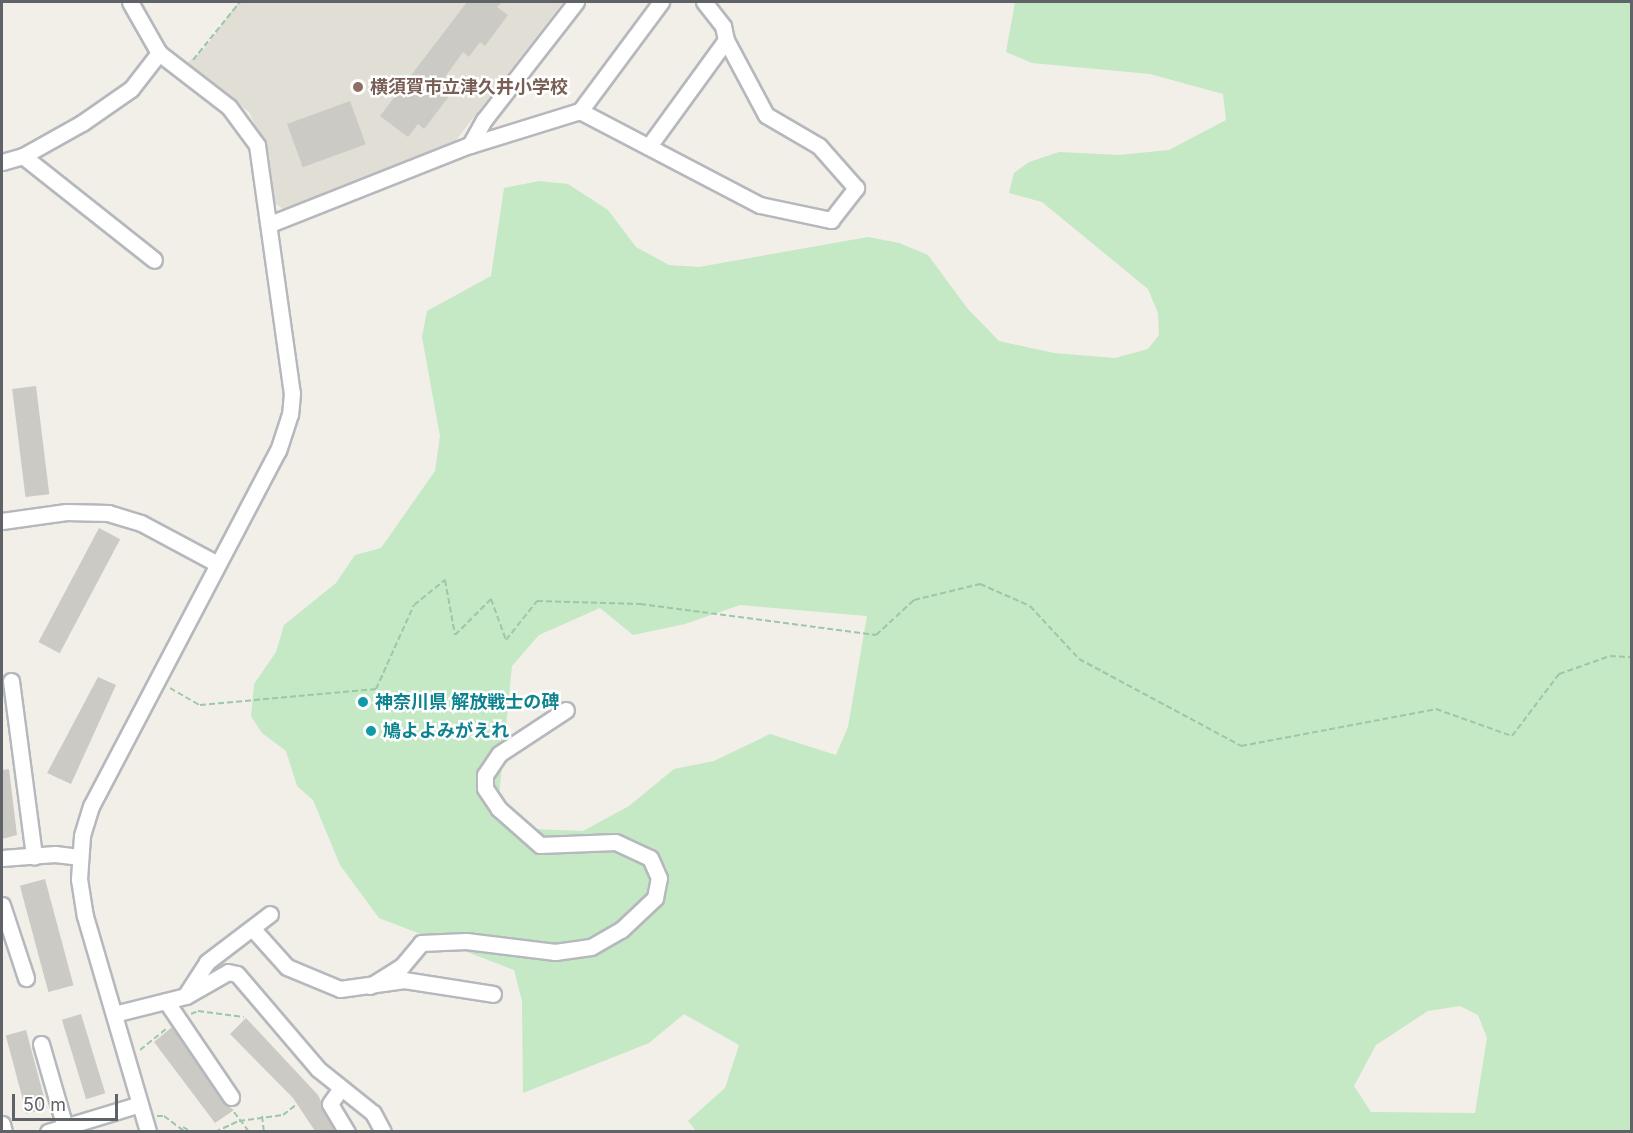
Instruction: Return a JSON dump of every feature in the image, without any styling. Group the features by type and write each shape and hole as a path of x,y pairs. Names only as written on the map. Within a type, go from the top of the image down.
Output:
{"street":[{"path":"41,1044 57,1130 145,1118 86,916 79,857 91,806 216,563 278,450 290,414 291,374 257,145 229,107 159,53 130,2"},
{"path":"470,145 483,120 576,2"},
{"path":"270,224 470,145 580,111 662,2"},
{"path":"580,111 760,205 831,220 856,188 819,146 766,115 726,40 723,26 704,2"},
{"path":"649,146 726,40"},
{"path":"2,162 23,156 82,123 131,89 159,53"},
{"path":"23,156 154,260"},
{"path":"2,520 66,512 108,513 141,523 216,563"},
{"path":"11,681 34,856"},
{"path":"370,986 402,966 421,943 466,941 555,952 591,947 621,930 655,898 659,878 650,858 615,842 540,845 499,809 485,788 485,775 499,754 566,710"},
{"path":"2,858 79,857"},
{"path":"2,905 26,978"},
{"path":"186,996 207,962 270,914"},
{"path":"252,928 294,971 340,989 404,980 493,994"},
{"path":"114,1014 186,996 228,972 237,974 318,1069 373,1113 383,1131"},
{"path":"166,1001 232,1104"},
{"path":"341,1088 330,1104 347,1131"},
{"path":"2,1124 4,1131"}],"path":[{"path":"183,71 240,2"},
{"path":"157,681 200,705 375,689 414,605 445,580 455,635 491,599 506,640 537,601 640,604 876,634 914,600 980,584 1030,606 1079,659 1242,746 1436,709 1512,736 1559,674 1611,656 1632,657"},
{"path":"232,1104 239,1121 249,1131"},
{"path":"215,1131 239,1121 262,1116 283,1115 296,1105"},
{"path":"145,1118 164,1116 192,1131"},
{"path":"262,1116 264,1131"},
{"path":"181,1126 184,1131"}],"shaded area":[{"name":"横須賀市立津久井小学校","path":"238,2 563,2 453,144 285,211 275,203 269,155 249,112 187,63 204,49"}],"green space":[{"path":"1015,2 1631,2 1631,1131 696,1131 688,1121 725,1088 739,1045 684,1014 649,1043 523,1093 522,1001 514,970 379,918 340,865 313,800 297,786 286,751 262,733 251,716 254,684 276,652 284,625 336,583 355,555 381,548 435,471 440,436 422,337 427,311 491,276 504,188 539,181 568,184 608,210 636,247 669,265 699,267 868,237 899,243 928,255 967,308 999,341 1054,353 1115,358 1148,349 1159,335 1158,313 1148,289 1042,202 1009,193 1014,173 1029,162 1059,152 1119,155 1169,150 1226,120 1223,94 1150,74 1032,63 1006,52","holes":["740,605 867,616 848,727 836,755 770,734 714,761 674,769 629,806 583,831 532,829 499,796 512,666 539,635 600,608 633,635 685,624","1460,1006 1478,1015 1487,1038 1475,1113 1371,1112 1354,1086 1376,1045 1428,1011"]}],"building":[{"path":"467,2 502,2 497,7 508,15 485,46 480,42 469,57 463,52 445,77 457,86 424,129 418,124 408,137 380,116"},
{"path":"350,101 366,144 303,167 287,124"},
{"path":"36,386 49,494 25,497 12,389"},
{"path":"99,528 120,539 60,653 38,642"},
{"path":"98,677 116,685 71,784 47,773"},
{"path":"9,769 17,835 2,839 2,770"},
{"path":"45,879 73,985 48,992 20,886"},
{"path":"81,1014 105,1093 86,1099 62,1020"},
{"path":"246,1018 318,1095 335,1131 315,1131 293,1098 230,1034"},
{"path":"172,1027 223,1102 234,1110 215,1123 154,1042"},
{"path":"26,1030 47,1108 27,1114 6,1035"}],"place":[{"name":"横須賀市立津久井小学校","path":"358,87"},
{"name":"神奈川県 解放戦士の碑","path":"363,702"},
{"name":"鳩よよみがえれ","path":"371,731"}]}
